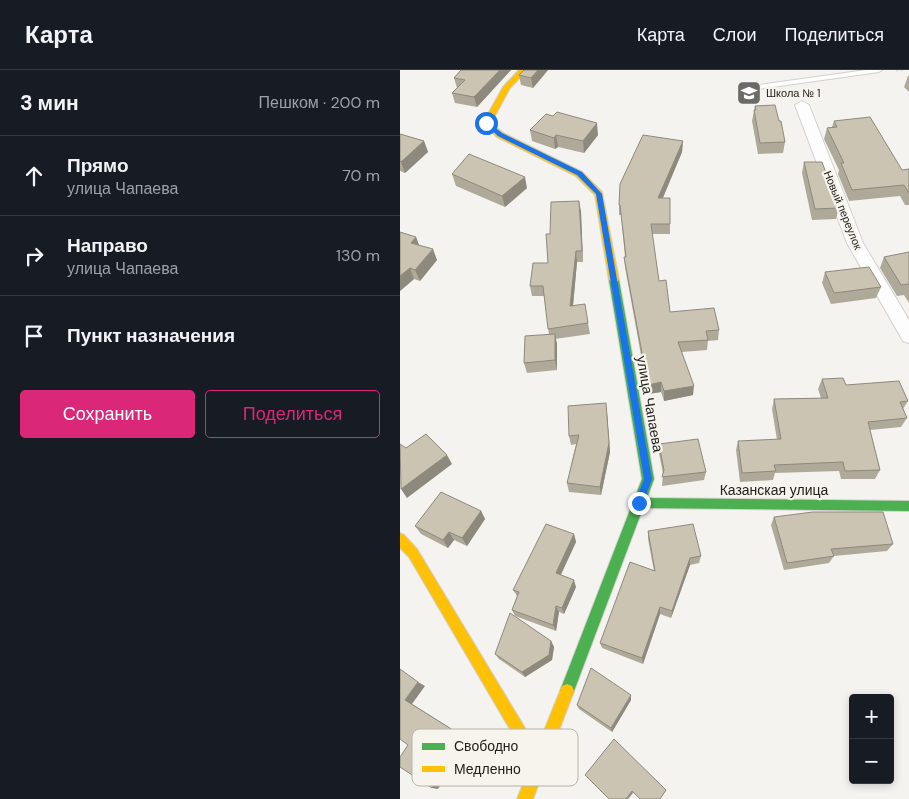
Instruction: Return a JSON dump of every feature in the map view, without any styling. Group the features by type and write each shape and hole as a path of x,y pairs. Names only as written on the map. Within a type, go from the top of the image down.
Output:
{"street":[{"name":"улица Чапаева","path":"523,70 506,87 486,123 500,135 580,174 599,194 648,479 551,729"},
{"name":"Новый переулок","path":"802,105 855,242 909,336"},
{"name":"Казанская улица","path":"639,503 909,506"},
{"path":"400,539 413,553 518,729"},
{"name":"улица Чапаева","path":"525,799 530,786"}],"lane":[{"path":"752,88 880,70"}],"path":[{"path":"896,70 904,70"}],"building":[{"path":"461,70 500,70 474,97 452,93 465,80 454,78"},
{"path":"524,70 538,70 531,78 519,75"},
{"path":"775,105 779,121 781,121 785,142 760,143 754,110 756,110 755,106"},
{"path":"557,112 597,123 583,141 556,135 554,138 530,130 546,114 553,116"},
{"path":"870,117 902,170 909,169 909,193 904,185 852,190 841,163 844,163 827,128 837,127 834,121"},
{"path":"400,134 424,141 401,162 400,161"},
{"path":"643,135 683,141 658,198 670,198 670,224 651,224 659,281 666,280 670,312 714,308 719,330 706,331 708,340 678,342 694,386 664,391 661,382 648,385 624,257 626,257 619,205 620,184"},
{"path":"469,154 525,177 502,196 452,174"},
{"path":"804,162 822,162 839,208 815,209"},
{"path":"579,201 582,251 576,251 570,306 585,304 588,323 548,329 543,286 530,286 533,263 548,263 546,234 550,234 551,202"},
{"path":"400,232 416,237 411,243 433,249 415,270 410,268 400,276"},
{"path":"909,252 909,284 901,285 884,257"},
{"path":"869,267 881,287 834,293 825,272"},
{"path":"555,334 555,360 524,363 525,336"},
{"path":"843,378 846,385 899,381 908,401 900,402 907,418 868,422 880,470 845,471 843,462 774,465 776,471 742,473 738,441 781,439 774,399 828,398 822,379"},
{"path":"606,403 609,443 600,487 567,483 579,435 569,436 568,406"},
{"path":"426,434 447,455 401,489 400,444 406,448"},
{"path":"698,439 706,472 662,477 664,470 659,444"},
{"path":"441,492 481,511 462,538 449,532 443,540 415,526"},
{"path":"813,512 883,512 893,544 831,549 834,556 787,563 774,517"},
{"path":"546,524 574,534 556,573 574,580 562,608 556,606 553,625 512,610 519,592 513,590"},
{"path":"693,524 701,556 690,558 672,611 660,607 642,658 600,643 630,562 655,571 648,531"},
{"path":"510,613 551,641 549,655 522,672 495,654"},
{"path":"591,668 631,695 611,728 577,705"},
{"path":"400,669 418,682 405,700 451,729 412,729 412,775 400,767 400,757 408,745 400,739"},
{"path":"614,739 666,790 660,799 640,799 632,791 626,799 609,799 585,775"}],"traffic: fast":[{"path":"567,691 648,479 614,280"},
{"path":"639,503 909,506"}],"traffic: slow":[{"path":"523,70 507,87 487,123 500,135 579,174 599,194 614,280"},
{"path":"400,539 413,553 518,729"},
{"path":"552,729 567,691"},
{"path":"525,799 530,786"}],"place":[{"name":"Школа № 1","path":"749,93"}],"route":[{"path":"486,123 500,135 580,174 599,194 648,479 639,503"}]}
